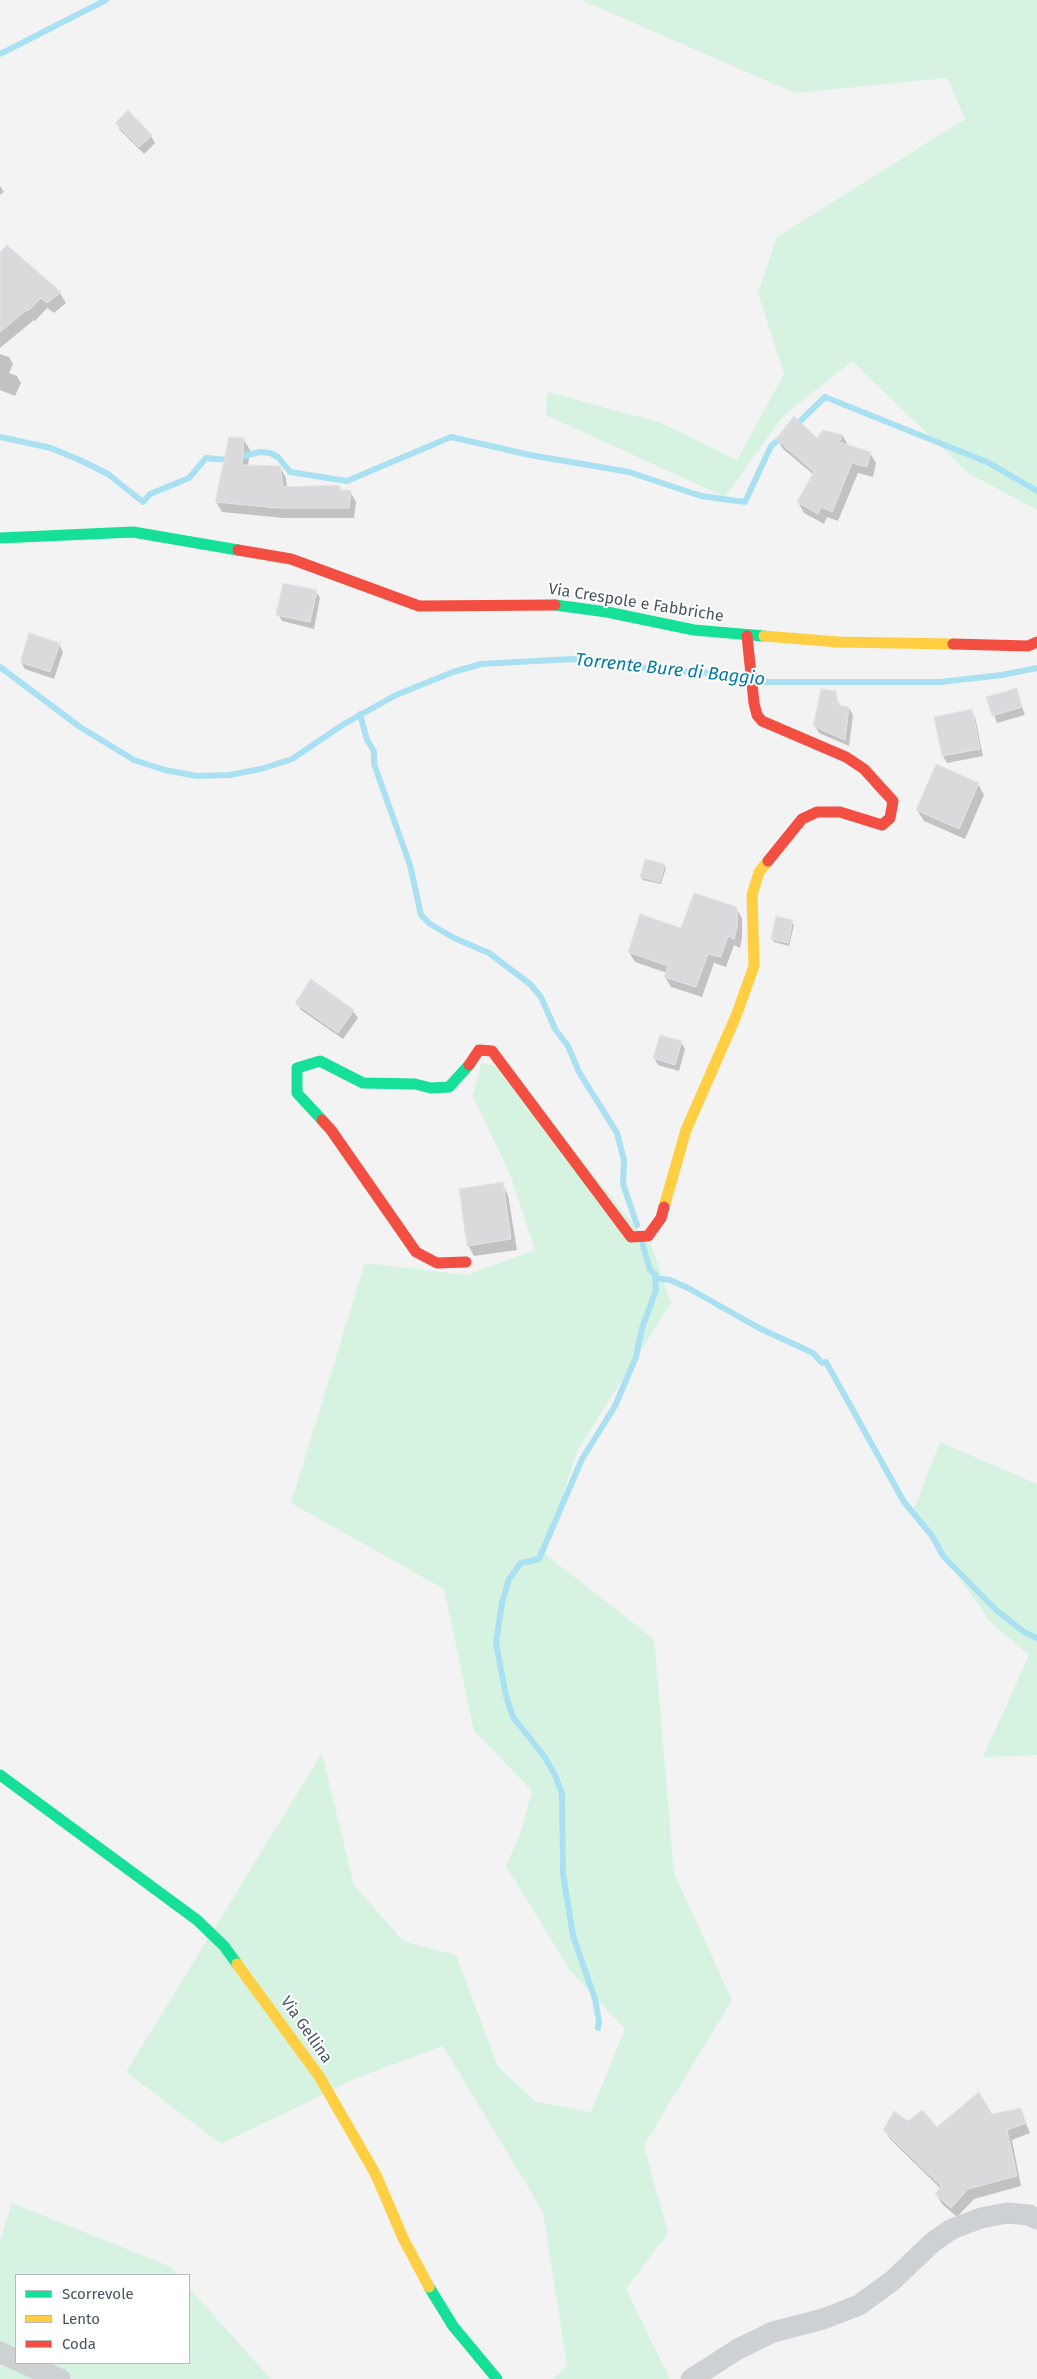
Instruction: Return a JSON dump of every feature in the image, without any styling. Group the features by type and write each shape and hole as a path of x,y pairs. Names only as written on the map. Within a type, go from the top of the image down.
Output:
{"street":[{"name":"Via Crespole e Fabbriche","path":"0,538 133,532 291,559 419,606 546,604 568,606 607,612 680,628 748,636 919,644 1028,646 1037,642"},
{"path":"466,1262 437,1263 416,1252 331,1130 297,1093 297,1068 320,1061 363,1083 415,1084 431,1088 449,1087 464,1072 479,1050 492,1051 631,1237 648,1236 661,1218 686,1130 701,1092 736,1016 754,966 752,895 759,872 802,819 817,812 840,812 882,825 890,818 893,801 864,769 846,757 770,726 758,715 754,703 748,636"},
{"name":"Via Gellina","path":"0,1775 164,1894 197,1920 224,1946 319,2076 376,2175 403,2238 428,2286 453,2326 497,2379"},
{"path":"691,2379 738,2349 772,2332 823,2319 859,2305 892,2281 933,2242 952,2229 981,2218 1006,2213 1029,2215 1037,2219"},
{"path":"0,2352 15,2360"},
{"path":"26,2364 60,2379"}],"green space":[{"path":"581,0 1037,0 1037,510 968,473 852,361 783,416 725,497 546,415 547,392 659,422 737,460 784,374 758,293 777,237 965,119 947,78 795,93"},
{"path":"481,1063 507,1068 652,1247 671,1303 577,1451 545,1554 654,1639 674,1873 732,2000 644,2145 668,2233 626,2289 670,2379 553,2379 567,2366 543,2212 443,2046 359,2077 221,2144 126,2072 322,1753 354,1885 403,1941 456,1955 498,2067 536,2102 591,2112 625,2029 571,1972 506,1866 521,1832 532,1791 474,1731 444,1589 291,1503 365,1263 467,1275 535,1250 511,1177 473,1096"},
{"path":"940,1442 1037,1484 1037,1755 983,1757 1029,1655 991,1623 913,1511"},
{"path":"12,2203 169,2266 177,2274 15,2274 15,2364 190,2364 190,2289 271,2379 0,2379 0,2240"}],"building":[{"path":"128,110 152,135 139,147 115,123"},
{"path":"7,245 61,292 47,303 41,298 28,311 0,332 0,252"},
{"path":"794,416 817,438 823,430 843,435 839,442 871,452 867,467 852,463 832,512 821,507 818,514 797,502 814,472 776,439"},
{"path":"229,437 244,438 242,465 280,466 283,487 339,485 339,490 351,490 349,508 278,508 215,502"},
{"path":"283,583 317,590 310,622 276,615"},
{"path":"29,633 60,643 50,672 20,662"},
{"path":"1017,688 1022,707 992,716 986,697"},
{"path":"821,689 836,691 838,705 849,707 845,740 813,726"},
{"path":"972,709 980,749 942,756 934,717"},
{"path":"936,764 979,783 959,829 916,810"},
{"path":"645,859 665,864 660,882 640,877"},
{"path":"694,893 737,907 737,927 734,939 728,936 721,957 708,954 696,987 664,977 668,966 628,952 640,914 681,928"},
{"path":"776,916 793,920 788,943 771,939"},
{"path":"311,979 354,1010 338,1033 295,1003"},
{"path":"660,1035 682,1041 675,1065 653,1058"},
{"path":"503,1182 511,1239 467,1246 459,1189"},
{"path":"979,2092 992,2114 1021,2108 1026,2123 1007,2130 1017,2176 968,2189 951,2208 935,2194 941,2186 883,2130 894,2111 908,2121 922,2110 937,2127"}],"waterway":[{"path":"0,54 106,0"},
{"path":"794,427 825,397 987,462 1037,491"},
{"path":"0,437 51,448 82,461 108,474 143,502 150,494 189,478 206,458 228,460 260,452 270,453 278,457 290,472 347,481 451,437 530,455 629,472 701,496 745,502 771,446 784,435"},
{"name":"Torrente Bure di Baggio","path":"0,667 80,727 134,760 165,770 197,776 229,775 261,769 292,759 344,724 396,695 453,672 481,664 572,659 663,670 724,674 744,679"},
{"name":"Torrente Bure di Baggio","path":"759,682 940,682 1002,675 1037,668"},
{"path":"360,714 367,740 374,751 374,764 410,865 421,915 430,924 454,938 489,953 530,984 541,997 555,1029 568,1046 579,1072 617,1133 624,1160 623,1184 637,1225"},
{"path":"598,2028 599,2021 595,1999 573,1936 563,1873 562,1794 555,1775 544,1756 513,1717 506,1696 496,1643 502,1603 509,1579 521,1563 539,1559 582,1459 615,1406 636,1357 642,1328 656,1290 655,1274 650,1270 642,1242"},
{"path":"655,1278 670,1280 688,1288 759,1328 813,1353 822,1363 826,1362 904,1502 933,1537 943,1556 996,1610 1024,1632 1037,1638"}],"traffic: fast":[{"path":"0,538 133,532 238,550"},
{"path":"555,605 607,612 694,630 764,636"},
{"path":"322,1120 297,1093 297,1068 320,1061 363,1083 415,1084 431,1088 449,1087 469,1065"},
{"path":"0,1775 197,1920 224,1946 237,1964"},
{"path":"429,2287 453,2326 497,2379"}],"traffic: slow":[{"path":"764,636 838,642 953,644"},
{"path":"664,1207 686,1130 736,1016 754,966 752,895 759,872 768,861"},
{"path":"237,1964 319,2076 376,2175 403,2238 429,2287"}],"traffic: jam":[{"path":"238,550 291,559 419,606 555,605"},
{"path":"747,636 754,703 757,715 762,721 846,757 864,769 893,801 890,818 882,825 840,812 817,812 802,819 768,861"},
{"path":"953,644 1028,646 1037,642"},
{"path":"469,1065 479,1050 492,1051 631,1237 648,1236 661,1218 664,1207"},
{"path":"322,1120 331,1130 416,1252 437,1263 466,1262"}]}
